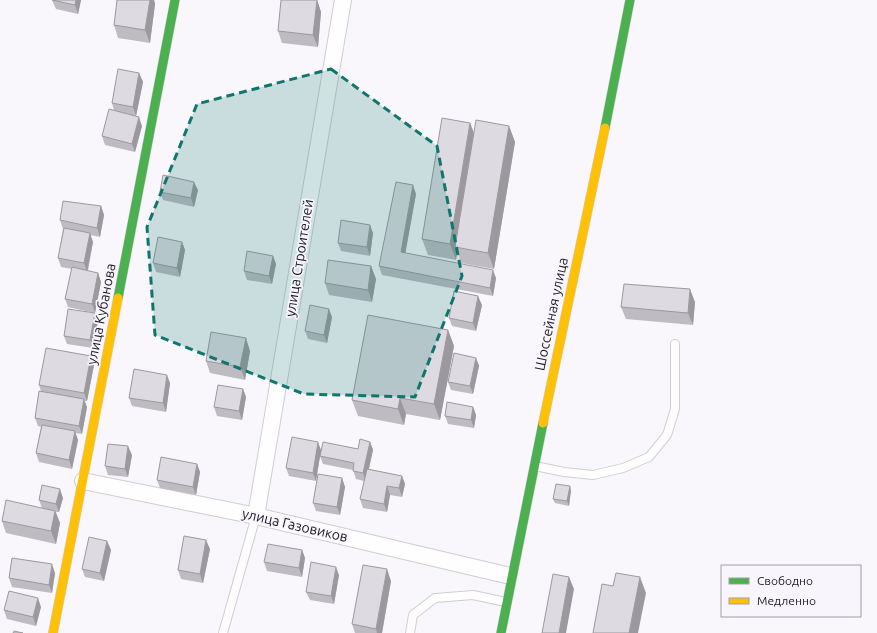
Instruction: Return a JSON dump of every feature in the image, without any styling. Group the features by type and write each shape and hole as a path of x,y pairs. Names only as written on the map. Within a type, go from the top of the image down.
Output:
{"main road":[{"name":"улица Кубанова","path":"53,633 175,0"},
{"name":"Шоссейная улица","path":"501,633 509,576 624,0"},
{"name":"Шоссейная улица","path":"495,633 501,601 509,576 534,466 630,0"}],"street":[{"name":"улица Строителей","path":"256,516 342,0"},
{"name":"улица Газовиков","path":"83,481 256,516 509,576"}],"lane":[{"path":"534,466 564,472 593,475 622,468 649,457 667,435 675,409 675,344"},
{"path":"223,633 256,516"},
{"path":"410,633 413,615 435,598 473,595 501,601"}],"highlighted area":[{"path":"331,69 437,146 462,276 415,397 304,394 155,335 147,227 197,104"}],"building":[{"path":"52,0 76,0 75,5"},
{"path":"117,0 150,0 145,30 114,25"},
{"path":"281,0 317,0 313,35 278,31"},
{"path":"118,69 139,73 133,107 112,103"},
{"path":"109,109 139,117 132,144 102,136"},
{"path":"442,118 470,123 450,244 422,239"},
{"path":"476,120 509,126 488,253 455,247"},
{"path":"163,175 194,182 191,198 160,192"},
{"path":"396,182 413,185 401,252 493,270 490,288 379,266"},
{"path":"63,201 101,206 97,228 60,220"},
{"path":"341,220 370,225 367,247 338,243"},
{"path":"64,228 90,233 84,263 58,258"},
{"path":"158,237 182,242 177,268 153,263"},
{"path":"247,251 273,256 269,276 244,271"},
{"path":"328,260 371,266 368,290 325,283"},
{"path":"72,267 98,273 92,304 65,299"},
{"path":"624,284 690,289 688,313 621,307"},
{"path":"454,291 478,296 473,323 449,318"},
{"path":"310,305 329,309 324,335 305,331"},
{"path":"68,309 95,313 90,340 64,336"},
{"path":"368,315 448,330 434,404 400,398 398,409 352,400"},
{"path":"211,332 246,338 240,367 206,361"},
{"path":"46,348 91,356 84,393 39,385"},
{"path":"454,353 476,358 470,386 448,382"},
{"path":"134,369 167,375 163,403 129,398"},
{"path":"218,385 243,389 239,411 214,407"},
{"path":"39,391 84,399 79,426 35,418"},
{"path":"447,402 473,407 471,420 445,416"},
{"path":"42,425 75,431 69,460 36,453"},
{"path":"292,437 318,442 313,473 286,468"},
{"path":"360,439 370,442 363,473 353,471 354,463 320,456 323,442 358,449"},
{"path":"108,444 128,446 125,469 105,466"},
{"path":"161,457 197,464 193,487 157,480"},
{"path":"367,469 402,476 399,488 387,486 384,504 360,499"},
{"path":"318,474 342,478 337,507 313,503"},
{"path":"556,484 570,486 567,501 553,499"},
{"path":"42,485 60,489 56,504 39,500"},
{"path":"6,500 55,511 51,531 2,521"},
{"path":"184,536 206,540 200,574 178,570"},
{"path":"89,537 107,541 100,573 82,569"},
{"path":"268,544 302,550 299,568 264,562"},
{"path":"12,558 52,564 49,585 9,578"},
{"path":"311,562 336,567 331,596 306,592"},
{"path":"363,565 387,569 376,629 352,624"},
{"path":"616,573 640,577 629,633 593,633 602,584 613,586"},
{"path":"553,574 569,577 559,633 542,633"},
{"path":"9,591 38,598 33,617 4,610"}],"traffic: fast":[{"path":"118,298 175,0"},
{"path":"605,128 630,0"},
{"path":"501,633 543,423"}],"traffic: slow":[{"path":"543,423 605,128"},
{"path":"53,633 118,298"}]}
